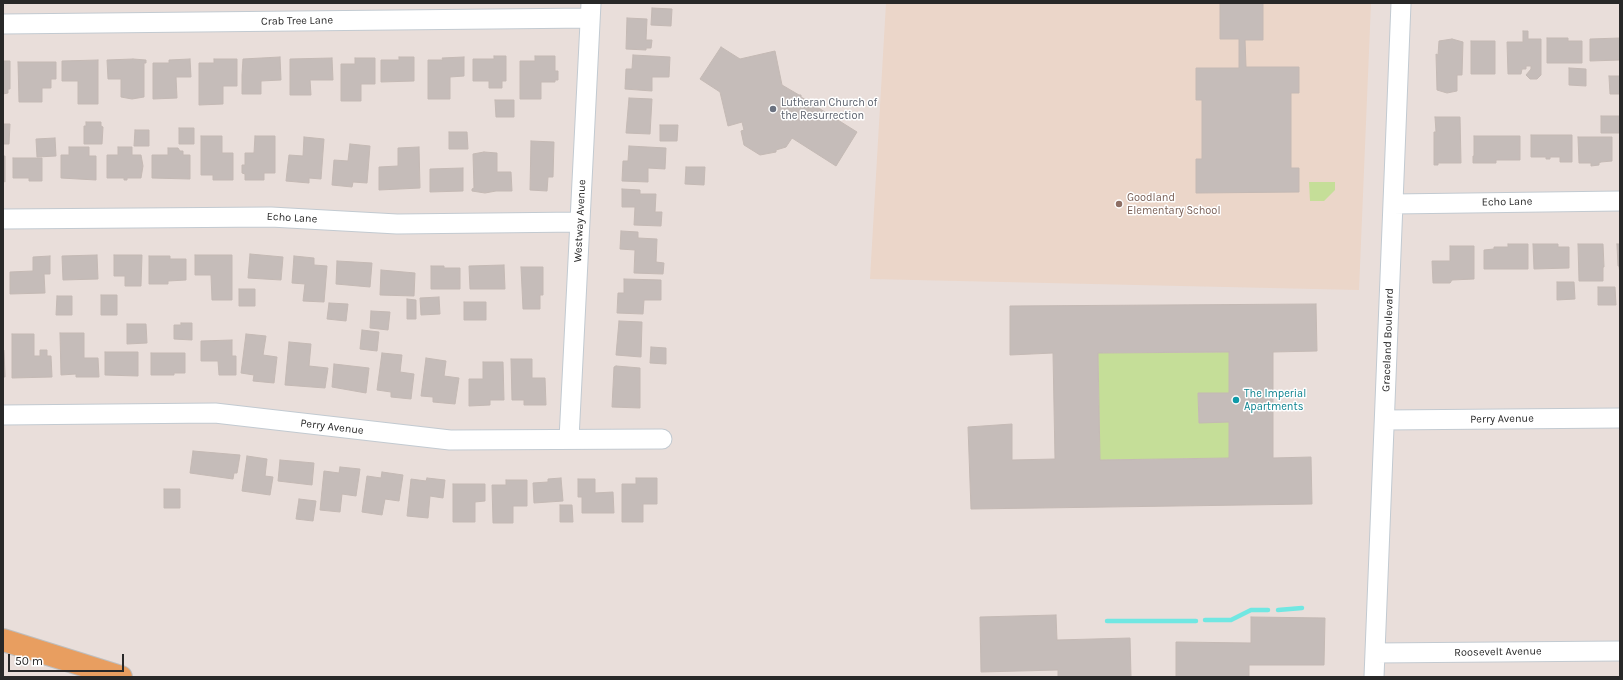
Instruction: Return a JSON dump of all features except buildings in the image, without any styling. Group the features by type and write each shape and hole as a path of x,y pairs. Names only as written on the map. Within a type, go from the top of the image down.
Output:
{"main road":[{"path":"3,640 121,677"}],"street":[{"name":"Graceland Boulevard","path":"1374,677 1401,3"},
{"name":"Crab Tree Lane","path":"3,24 590,11"},
{"name":"Westway Avenue","path":"569,439 590,11"},
{"name":"Echo Lane","path":"1393,204 1620,201"},
{"name":"Echo Lane","path":"3,219 271,217 397,224 580,222"},
{"name":"Perry Avenue","path":"3,415 215,413 450,440 662,438"},
{"name":"Perry Avenue","path":"1385,420 1620,418"},
{"name":"Roosevelt Avenue","path":"1375,653 1620,651"}],"shaded area":[{"name":"Goodland Elementary School","path":"886,3 1371,3 1359,290 870,279"}],"green space":[{"path":"1309,182 1335,182 1335,190 1324,201 1310,201"},
{"path":"1229,352 1229,393 1198,393 1199,422 1229,422 1229,458 1100,460 1098,353"}],"waterway":[{"path":"1278,610 1302,608"},
{"path":"1205,620 1231,620 1251,610 1268,610"},
{"path":"1107,621 1196,621"}],"place":[{"name":"Lutheran Church of the Resurrection","path":"773,109"},
{"name":"Goodland Elementary School","path":"1119,204"},
{"name":"The Imperial Apartments","path":"1236,400"}]}
